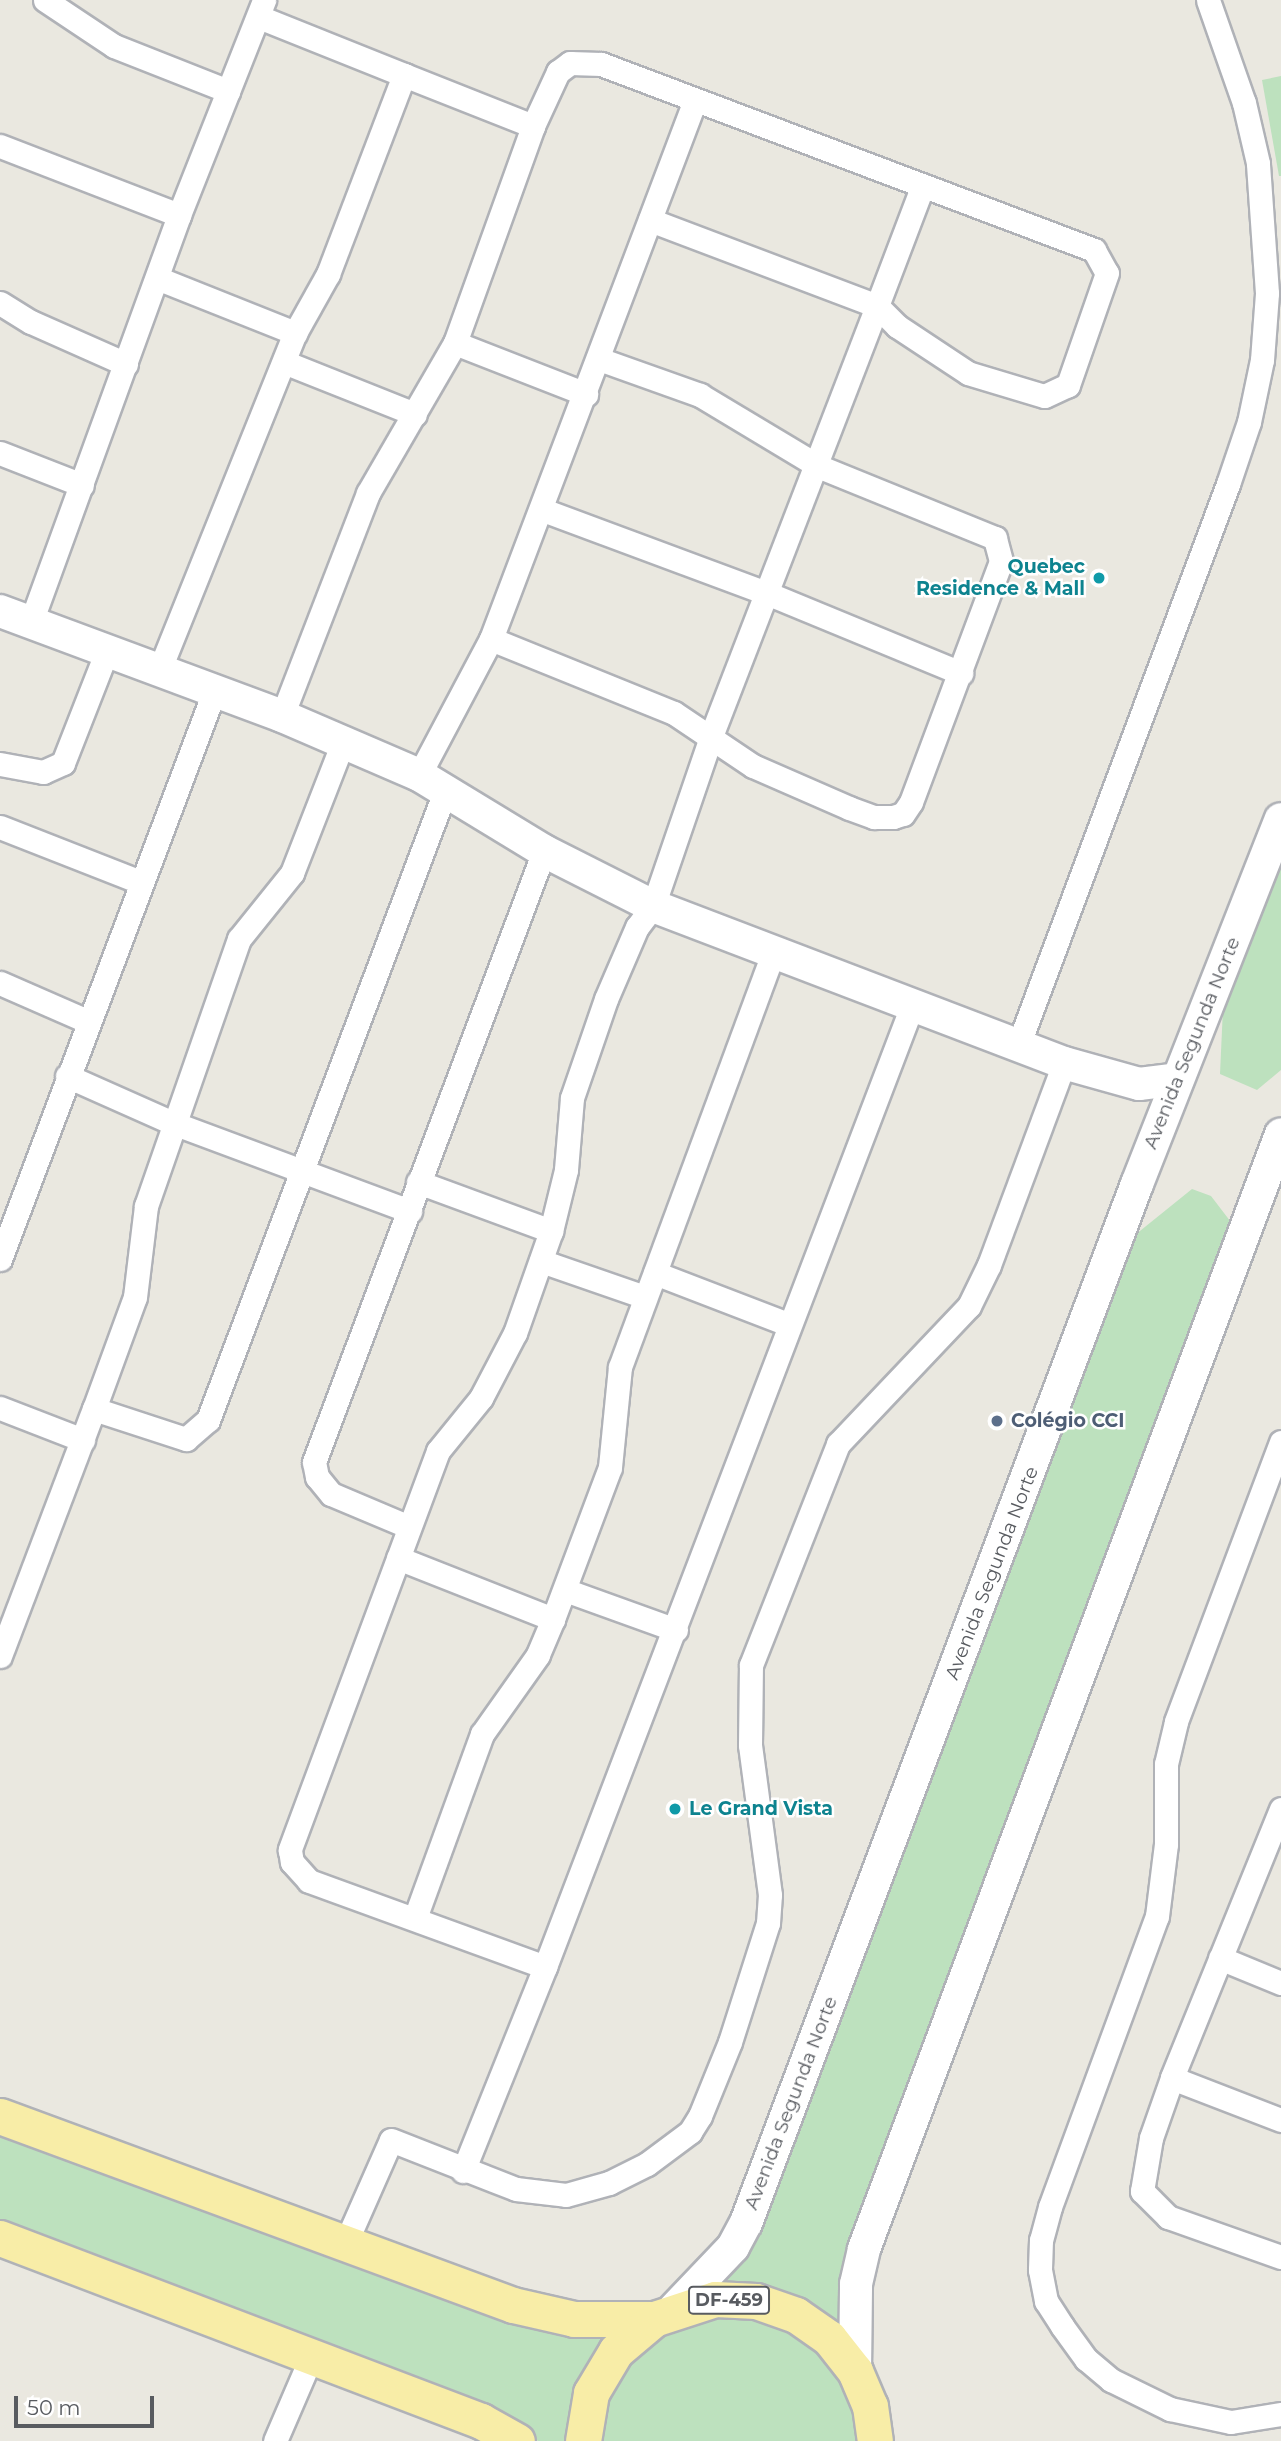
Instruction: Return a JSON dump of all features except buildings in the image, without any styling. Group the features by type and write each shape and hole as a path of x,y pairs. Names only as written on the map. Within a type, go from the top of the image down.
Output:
{"main road":[{"path":"0,611 282,716 419,775 444,794 544,851 653,906 773,954 1064,1063 1139,1084 1178,1079"},
{"name":"Avenida Segunda Norte","path":"664,2314 733,2247 746,2223 1165,1111 1281,819"},
{"path":"1139,1084 1165,1111"},
{"path":"855,2371 856,2284 864,2249 1278,1150"},
{"path":"0,2116 552,2316 664,2314"},
{"path":"0,2238 481,2421 517,2441"},
{"name":"DF-459","path":"583,2441 584,2417 602,2371 634,2334 664,2314 715,2300 756,2301 796,2315 818,2330 855,2371 870,2406 875,2441"}],"street":[{"path":"45,0 114,46 228,91"},
{"path":"1018,1045 1228,484 1249,422 1262,360 1267,280 1258,163 1244,103 1208,0"},
{"path":"31,622 179,215 262,8 404,75 533,126"},
{"path":"282,716 368,493 455,343 533,126 558,72 569,63 601,65 694,103 1094,250 1107,273 1068,385 1044,396 968,373 897,326 877,306 650,220"},
{"path":"159,671 295,333 328,274 404,75"},
{"path":"419,775 491,639 694,103"},
{"path":"0,146 179,215"},
{"path":"545,1967 415,1918 321,1888 300,1873 290,1850 398,1558 407,1526 438,1451 481,1398 500,1367 541,1261 566,1170 572,1098 625,952 653,906 711,737 769,594 923,185"},
{"path":"156,278 295,333"},
{"path":"0,303 31,322 126,364"},
{"path":"455,343 586,394"},
{"path":"491,639 674,713 753,766 874,817 903,814 911,802 961,673 1001,561 995,538 818,466 700,396 599,359"},
{"path":"284,362 415,414"},
{"path":"0,453 82,485"},
{"path":"542,510 769,594 961,673"},
{"path":"0,764 43,772 63,763 107,651"},
{"path":"0,1259 87,1021 214,692"},
{"path":"0,1656 135,1297 146,1206 239,939 292,873 343,742"},
{"path":"94,1409 186,1439 208,1420 444,794"},
{"path":"0,827 140,882"},
{"path":"407,1526 331,1494 317,1477 314,1462 544,851"},
{"path":"415,1918 482,1734 538,1655 565,1590 610,1467 621,1367 773,954"},
{"path":"0,983 87,1021"},
{"path":"463,2171 676,1630 788,1324 912,1006"},
{"path":"346,2242 391,2140 463,2171 516,2189 566,2195 609,2183 647,2164 690,2132 701,2116 730,2042 768,1923 770,1895 750,1745 751,1665 838,1444 969,1306 989,1265 1064,1063"},
{"path":"67,1076 173,1123 304,1168 410,1211"},
{"path":"418,1182 551,1231"},
{"path":"541,1261 645,1297"},
{"path":"655,1273 788,1324"},
{"path":"0,1408 83,1440"},
{"path":"1281,1443 1176,1722 1167,1764 1166,1844 1157,1916 1050,2207 1041,2240 1040,2270 1046,2301 1096,2370 1170,2409 1231,2422 1281,2414"},
{"path":"398,1558 553,1619"},
{"path":"565,1590 676,1630"},
{"path":"1279,1819 1172,2078 1143,2174 1146,2199 1168,2217 1281,2257"},
{"path":"1220,1958 1281,1983"},
{"path":"1172,2078 1281,2120"},
{"path":"275,2441 312,2356"}],"green space":[{"path":"1281,76 1281,176 1279,176 1262,80"},
{"path":"1281,863 1281,1070 1257,1090 1220,1074 1223,1008"},
{"path":"1192,1189 1211,1196 1237,1230 1082,1637 850,2341 719,2285 753,2241 1130,1239"},
{"path":"0,2128 625,2324 569,2441 538,2441 484,2410 0,2228"},
{"path":"729,2316 771,2322 809,2342 838,2374 855,2412 858,2441 601,2441 603,2415 620,2376 649,2344 687,2323"}],"place":[{"name":"Quebec Residence & Mall","path":"1099,578"},
{"name":"Colégio CCI","path":"997,1421"},
{"name":"Le Grand Vista","path":"675,1809"}]}
